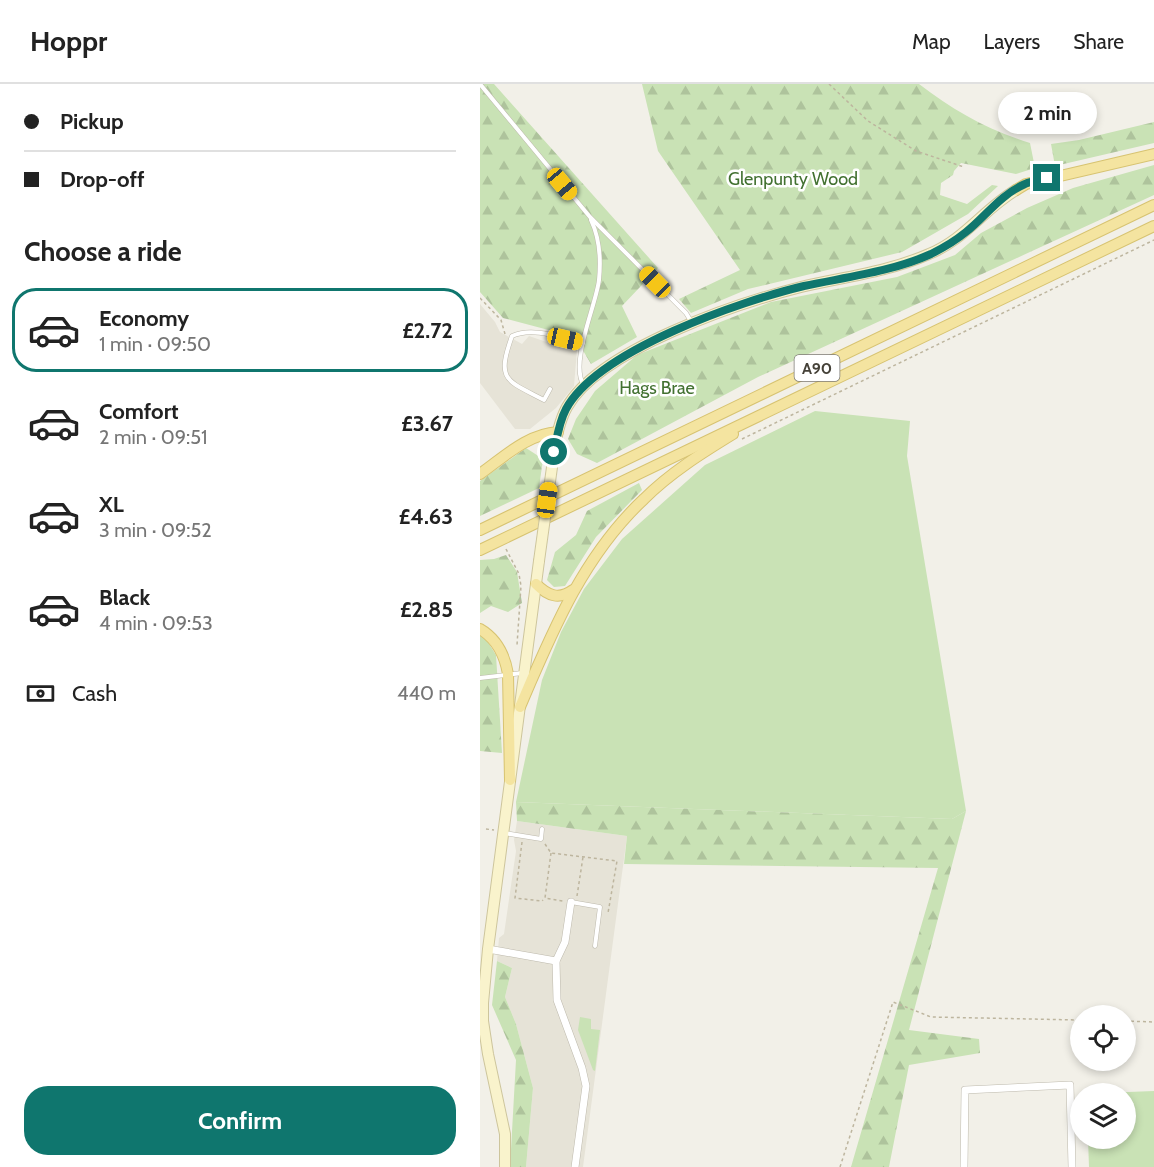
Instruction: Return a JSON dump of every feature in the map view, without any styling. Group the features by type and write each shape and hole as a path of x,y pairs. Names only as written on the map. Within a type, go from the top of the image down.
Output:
{"main road":[{"path":"1016,190 1026,184 1154,154"},
{"name":"A90","path":"480,530 1154,206"},
{"name":"A90","path":"480,550 1154,226"},
{"path":"520,707 529,673 574,590 603,545 644,498 706,450 777,407"},
{"path":"480,474 526,440 542,434 558,432"},
{"path":"536,584 552,596 565,595 574,590"},
{"path":"480,629 501,651 508,674 510,780"}],"street":[{"path":"529,673 526,659 558,432 566,407 584,386 600,372 642,346 693,323 758,299 893,266 930,254 950,244 1000,199 1016,190"},
{"path":"505,1167 506,1134 488,1054 483,1003 520,707"},
{"path":"571,902 565,942 556,961 557,1000 582,1068 586,1086 575,1167"},
{"path":"488,949 556,961"},
{"path":"964,1167 965,1090 1070,1085 1072,1167"}],"lane":[{"path":"480,84 590,217 686,313 693,323"},
{"path":"584,386 580,372 583,343 599,281 599,245 597,232 590,217"},
{"path":"550,389 544,400 512,383 505,374 504,358 512,336 519,332 530,331 583,343"},
{"path":"480,678 529,673"},
{"path":"503,832 541,839 542,830"},
{"path":"571,902 600,907 595,946"}],"path":[{"path":"829,84 868,121 916,151 964,167"},
{"path":"735,442 1154,240"},
{"path":"480,298 501,320 504,334 512,336"},
{"path":"506,548 519,574 522,601 517,631 518,658 526,659"},
{"path":"523,836 515,898 542,902 545,898 551,852"},
{"path":"541,839 551,852 617,861 608,913"},
{"path":"545,898 571,902 577,897 583,857"},
{"path":"840,1167 893,1002 931,1017 1070,1020"},
{"path":"1136,1021 1154,1022"}],"shaded area":[{"path":"480,304 500,332 522,344 529,336 573,351 577,350 574,386 556,408 530,429 515,429 480,383"},
{"path":"517,821 627,836 583,1167 526,1167 533,1088 516,1024 505,997 512,968 497,961 499,938 504,934 516,851 514,840"}],"green space":[{"path":"480,84 494,84 658,268 622,306 637,337 591,364 575,337 503,318 480,292"},
{"name":"Glenpunty Wood","path":"642,84 919,84 972,119 1030,143 1035,168 1016,174 961,163 953,175 941,183 940,195 967,204 992,185 998,186 968,214 902,252 748,289 691,313 679,299 740,270 658,151"},
{"path":"1154,122 1154,143 1055,166 1051,144 1079,140"},
{"name":"Hags Brae","path":"1154,165 1154,195 758,377 597,463 577,454 568,439 576,419 595,391 637,355 771,302 897,277 955,255 981,233 1027,208 1073,188"},
{"path":"815,411 910,421 907,456 966,811 952,819 516,802 542,680 561,632 584,589 622,539 705,465"},
{"path":"526,448 543,459 539,488 480,516 480,481"},
{"path":"639,483 642,490 596,537 565,586 554,587 547,580 555,552 576,535 587,511"},
{"path":"506,555 517,572 522,603 508,612 491,606 480,613 480,560"},
{"path":"480,635 486,639 496,655 502,753 480,751"},
{"path":"516,802 952,819 966,811 909,1030 979,1039 980,1053 909,1065 889,1167 851,1167 938,868 624,864 627,836 517,821"},
{"path":"497,961 512,968 505,997 516,1024 533,1088 526,1167 510,1167 516,1060 492,1005"},
{"path":"580,1017 591,1019 591,1029 600,1030 595,1071 578,1030"},
{"path":"1154,1091 1154,1167 1089,1167 1088,1149 1136,1149 1136,1092"}],"route":[{"path":"554,452 561,418 572,399 600,372 642,346 673,331 758,299 913,261 930,254 950,244 966,232 1000,199 1026,184 1047,178"}]}
